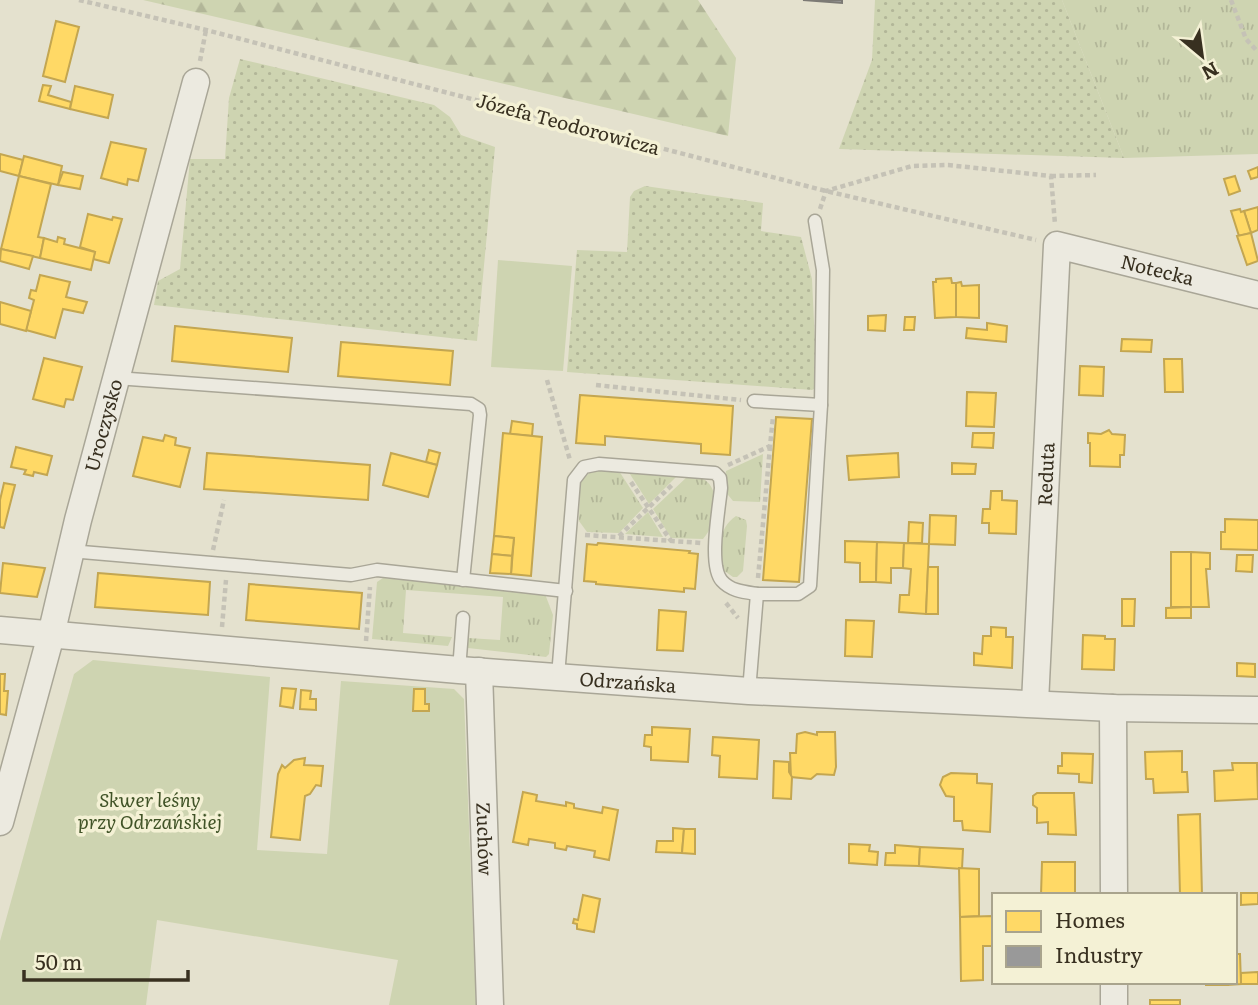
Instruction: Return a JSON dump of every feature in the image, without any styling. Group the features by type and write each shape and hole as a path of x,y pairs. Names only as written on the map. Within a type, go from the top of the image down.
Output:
{"street":[{"name":"Uroczysko","path":"0,822 196,82"},
{"name":"Notecka","path":"1057,245 1258,295"},
{"name":"Reduta","path":"1035,703 1057,245"},
{"name":"Odrzańska","path":"0,631 469,671 748,691 1113,708 1258,710"},
{"name":"Zuchów","path":"469,671 490,1005"},
{"path":"1113,708 1114,893"},
{"path":"1114,984 1114,1005"}],"lane":[{"path":"558,676 574,480 584,467 599,464 715,472 720,478 716,566 721,581 736,590 757,594 798,594 810,586 821,405 823,270 815,221"},
{"path":"116,378 471,404 479,409 480,415 463,580"},
{"path":"754,401 821,405"},
{"path":"70,551 351,575 377,570 566,591"},
{"path":"748,691 757,594"},
{"path":"463,618 469,671"}],"path":[{"name":"Józefa Teodorowicza","path":"79,0 206,30 826,191 1057,245"},
{"path":"1231,0 1246,39 1258,52"},
{"path":"196,82 206,30"},
{"path":"826,191 912,166 948,165 1051,176 1096,175"},
{"path":"1051,176 1057,245"},
{"path":"596,385 754,401"},
{"path":"757,594 774,402"},
{"path":"726,466 770,446"},
{"path":"621,466 671,541"},
{"path":"620,536 687,471"},
{"path":"210,563 224,500"},
{"path":"583,546 584,535 716,545"},
{"path":"221,630 226,569"},
{"path":"366,643 370,581 368,572"},
{"path":"723,600 744,626"}],"green space":[{"path":"143,0 698,0 736,58 728,136"},
{"path":"875,0 1062,0 1124,158 839,149 872,60"},
{"path":"1062,0 1258,0 1258,154 1124,158"},
{"path":"240,59 434,105 450,117 461,135 495,147 477,341 154,305 158,281 180,269 190,159 225,159 229,98"},
{"path":"645,186 763,203 761,231 801,237 812,279 817,387 812,390 567,372 577,250 627,252 630,197 634,191"},
{"path":"498,260 572,266 563,371 491,367"},
{"path":"763,454 760,502 733,501 724,490 726,471"},
{"path":"600,468 619,471 643,508 619,533 587,532 579,521 580,483 591,471"},
{"path":"628,471 679,474 649,504"},
{"path":"688,476 703,479 714,492 714,517 703,539 671,538 653,509"},
{"path":"648,512 663,537 625,534"},
{"path":"736,516 746,520 747,526 743,571 733,577 723,570 720,548 725,527"},
{"path":"383,578 545,594 553,615 549,654 546,657 468,648 468,638 500,640 503,597 406,590 403,633 452,637 448,646 372,639 377,582"},
{"name":"Skwer leśny przy Odrzańskiej","path":"93,660 270,677 257,850 327,854 341,681 454,689 464,699 476,1005 389,1005 398,960 157,920 146,1005 0,1005 0,941 74,674"}],"building: Homes":[{"path":"56,21 79,27 65,82 43,76"},
{"path":"43,85 51,86 48,95 71,102 70,109 39,101"},
{"path":"75,86 113,95 108,118 70,109"},
{"path":"111,142 146,149 138,181 128,179 127,185 101,178"},
{"path":"0,154 23,160 19,176 0,171"},
{"path":"24,156 62,166 58,185 19,176"},
{"path":"1258,167 1258,177 1251,179 1248,171"},
{"path":"63,172 83,176 80,189 58,185"},
{"path":"19,176 51,184 38,237 44,238 40,258 1,249"},
{"path":"1235,176 1240,191 1229,195 1224,179"},
{"path":"1258,207 1258,230 1251,233 1244,211"},
{"path":"1240,209 1241,212 1244,211 1251,233 1239,236 1231,211"},
{"path":"88,214 112,220 113,217 122,219 109,263 93,259 95,252 80,247"},
{"path":"1251,233 1258,261 1247,265 1237,236"},
{"path":"58,237 65,239 64,244 95,252 91,270 40,258 44,238 57,242"},
{"path":"1,249 33,256 29,269 0,261"},
{"path":"40,275 70,282 66,297 87,302 83,313 63,309 55,338 26,330 34,300 29,298 31,290 36,291"},
{"path":"951,278 952,283 956,283 956,317 935,318 933,282 936,282 936,279"},
{"path":"961,282 962,286 979,285 979,318 956,317 956,283"},
{"path":"0,302 31,311 26,331 0,324"},
{"path":"886,315 885,331 868,330 868,316"},
{"path":"905,317 915,317 914,330 904,330"},
{"path":"987,323 1007,326 1006,342 966,338 967,328 987,330"},
{"path":"175,326 292,338 288,372 172,361"},
{"path":"1122,339 1152,340 1151,352 1121,351"},
{"path":"341,342 453,351 450,385 338,376"},
{"path":"44,358 82,367 73,400 66,399 64,407 33,399"},
{"path":"1164,359 1182,359 1183,392 1165,392"},
{"path":"1080,366 1104,367 1103,396 1079,395"},
{"path":"967,392 996,393 994,427 966,426"},
{"path":"580,395 733,406 730,455 701,453 701,444 605,436 605,445 576,443"},
{"path":"776,417 812,419 799,582 763,580"},
{"path":"512,421 533,424 532,436 510,434"},
{"path":"1109,430 1112,434 1125,435 1120,467 1090,466 1088,433 1101,434"},
{"path":"503,433 542,437 531,576 511,574 514,538 494,536"},
{"path":"973,433 994,433 993,448 972,447"},
{"path":"165,435 176,438 175,445 190,448 180,487 133,476 143,437 163,441"},
{"path":"16,447 52,456 47,475 34,472 33,476 24,474 26,470 11,467"},
{"path":"429,450 440,453 437,465 426,462"},
{"path":"207,453 370,465 368,500 204,489"},
{"path":"391,453 437,465 428,497 383,485"},
{"path":"898,453 899,477 849,480 847,456"},
{"path":"952,463 976,464 975,474 952,474"},
{"path":"4,483 15,485 4,528 0,527 0,500"},
{"path":"991,491 1002,491 1002,500 1017,501 1016,534 989,533 989,523 982,523 983,509 990,509"},
{"path":"930,515 956,516 955,545 929,544"},
{"path":"1225,519 1258,520 1258,550 1221,549 1221,532 1225,532"},
{"path":"909,522 923,523 922,543 908,543"},
{"path":"494,536 514,538 512,556 492,554"},
{"path":"845,541 877,542 876,582 860,582 860,563 845,562"},
{"path":"877,542 904,543 903,568 891,568 891,583 876,582"},
{"path":"904,543 929,544 926,614 899,612 900,595 909,595 911,569 903,568"},
{"path":"587,544 690,551 689,553 698,554 695,589 684,588 684,592 584,581"},
{"path":"1171,552 1191,552 1191,607 1171,607"},
{"path":"1191,552 1210,553 1210,569 1206,569 1209,607 1191,607"},
{"path":"492,554 512,556 511,574 490,573"},
{"path":"1237,555 1253,555 1252,572 1236,571"},
{"path":"3,563 45,568 37,597 0,593"},
{"path":"928,567 938,567 938,614 926,614"},
{"path":"98,573 210,582 208,615 95,607"},
{"path":"249,584 362,593 359,629 246,620"},
{"path":"1122,599 1135,599 1134,626 1122,626"},
{"path":"1191,607 1191,618 1166,618 1166,608"},
{"path":"659,610 686,612 683,651 657,650"},
{"path":"846,620 874,621 872,657 845,656"},
{"path":"991,627 1006,628 1006,637 1013,637 1012,668 974,665 974,653 982,654 983,636 991,636"},
{"path":"1083,635 1115,639 1114,670 1082,669"},
{"path":"1237,663 1255,664 1255,677 1237,676"},
{"path":"0,674 5,674 4,691 8,691 6,715 0,714"},
{"path":"282,688 296,689 293,708 280,706"},
{"path":"414,689 425,689 425,704 429,704 429,711 413,711"},
{"path":"301,690 311,691 310,699 316,699 316,710 300,709"},
{"path":"652,727 690,729 688,762 651,760 651,747 644,746 645,735 652,735"},
{"path":"805,732 817,735 817,732 835,732 834,775 817,774 811,779 791,777 790,753 796,753 797,734"},
{"path":"713,737 759,740 757,779 719,777 720,756 712,755"},
{"path":"1182,751 1182,772 1187,772 1188,792 1154,793 1153,779 1146,779 1145,752"},
{"path":"1062,753 1093,754 1092,783 1079,782 1079,774 1058,773 1058,766 1062,766"},
{"path":"305,758 304,765 323,766 321,786 316,785 310,794 305,796 300,840 271,837 278,774 282,765 285,768 294,760"},
{"path":"774,761 789,762 792,777 791,799 773,798"},
{"path":"1232,763 1257,763 1258,799 1215,801 1214,771 1233,770"},
{"path":"951,773 977,774 977,783 992,784 990,832 963,830 962,821 954,821 954,797 946,796 940,785 943,777"},
{"path":"523,792 537,795 536,801 566,806 566,802 574,804 574,808 602,813 603,807 618,810 609,860 594,857 595,851 567,846 566,850 555,848 555,843 529,839 528,845 513,842"},
{"path":"1037,793 1074,793 1076,835 1048,834 1048,822 1037,823 1037,808 1033,805 1033,796"},
{"path":"1200,814 1202,893 1180,893 1178,815"},
{"path":"673,828 684,829 682,853 656,852 657,841 673,841"},
{"path":"684,829 695,829 695,854 682,853"},
{"path":"849,844 870,845 869,851 878,852 877,865 849,863"},
{"path":"895,845 920,847 919,866 885,865 886,853 895,853"},
{"path":"920,847 963,849 962,869 919,866"},
{"path":"1042,862 1075,862 1075,893 1041,893"},
{"path":"959,868 979,869 979,916 960,917"},
{"path":"1241,893 1258,893 1258,904 1241,905"},
{"path":"583,895 600,899 594,932 577,929 577,924 573,923 574,919 578,920"},
{"path":"992,916 992,946 983,946 983,980 961,981 960,917"},
{"path":"1237,954 1240,954 1241,984 1228,985 1237,984"},
{"path":"1258,972 1258,984 1241,984 1241,973"},
{"path":"1150,1000 1180,1000 1180,1005 1150,1005"}],"building: Industry":[{"path":"803,0 842,0 842,3"}]}
